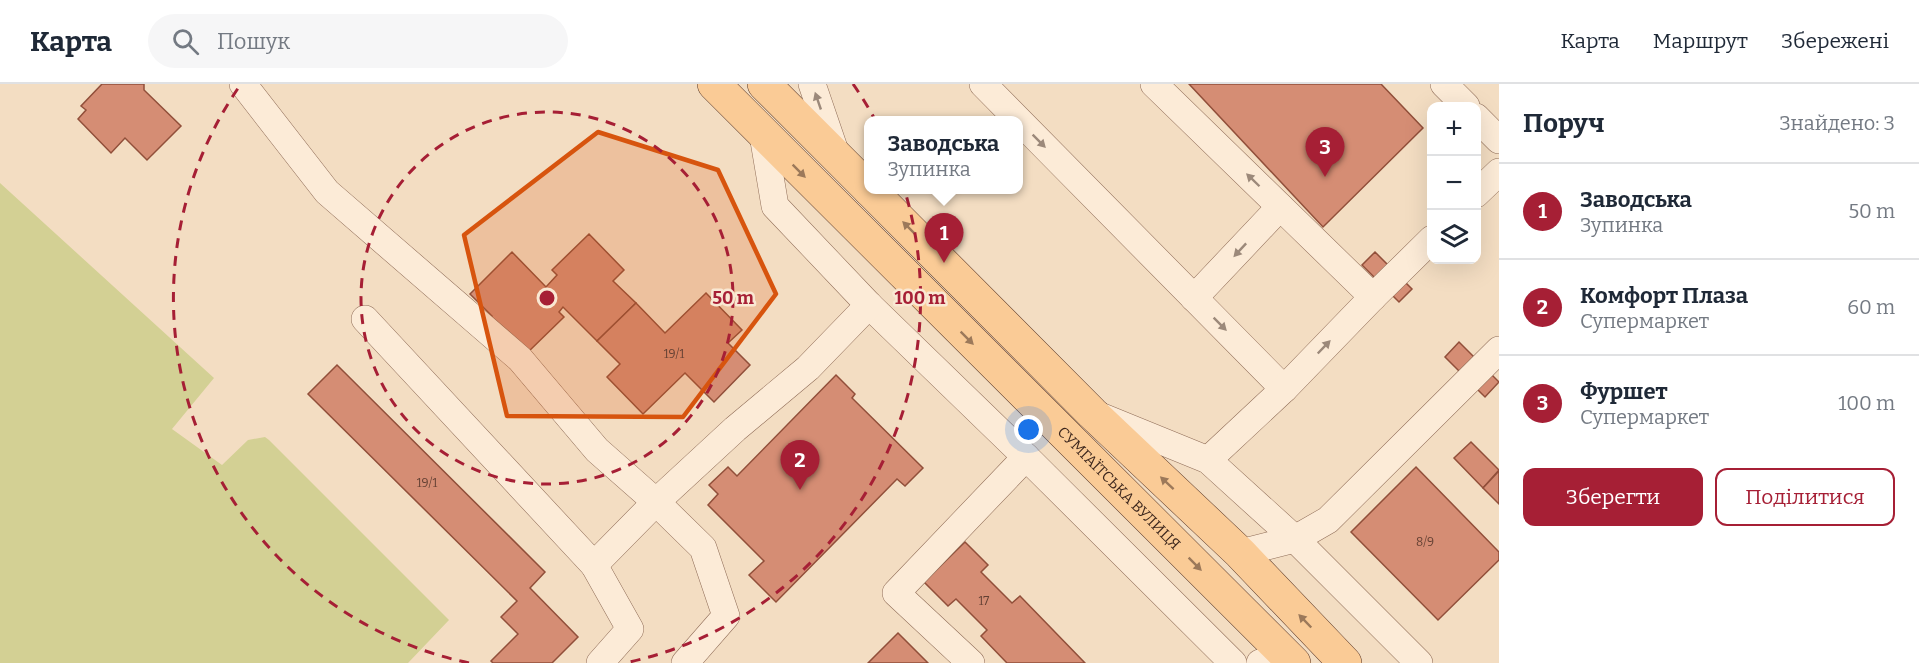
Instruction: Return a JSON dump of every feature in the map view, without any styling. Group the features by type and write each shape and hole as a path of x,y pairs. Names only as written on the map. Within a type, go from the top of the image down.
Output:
{"main road":[{"name":"СУМГАЇТСЬКА ВУЛИЦЯ","path":"714,84 1280,660"},
{"path":"764,84 864,184"},
{"path":"874,194 1092,413 1240,553 1345,663"}],"lane":[{"path":"243,84 327,192 520,359 597,450 656,502 703,548 726,616 685,663"},
{"path":"812,84 837,158"},
{"path":"983,84 1015,116"},
{"path":"1154,84 1373,297"},
{"path":"1444,84 1462,102"},
{"path":"1481,122 1499,140"},
{"path":"1023,125 1284,389"},
{"path":"763,135 775,206 869,305 1233,663"},
{"path":"1481,189 1499,172"},
{"path":"1194,298 1280,207"},
{"path":"1208,460 1284,389 1427,243"},
{"path":"594,565 656,502 735,429 808,368 869,305"},
{"path":"364,319 594,565 630,629 600,663"},
{"path":"1240,553 1294,539 1328,520 1499,350"},
{"path":"1092,413 1208,460 1294,539 1419,663"},
{"path":"971,663 896,593 1026,457"}],"highlighted area":[{"path":"598,132 718,170 776,294 683,417 507,416 464,235"}],"shaded area":[{"path":"0,183 214,378 172,429 222,465 248,440 265,437 449,620 408,663 0,663"}],"building":[{"path":"102,84 144,84 144,90 181,126 147,160 125,138 111,153 78,119 86,110 81,106"},
{"path":"1189,84 1381,84 1423,128 1323,227"},
{"path":"589,234 624,270 613,281 636,303 597,341 563,307 559,312 564,317 525,355 490,319 492,316 470,294 512,252 546,287 557,275 552,270"},
{"path":"1375,252 1412,289 1399,302 1362,265"},
{"path":"706,293 742,330 728,343 750,365 714,402 685,373 643,414 607,377 620,364 597,341 636,303 665,333"},
{"path":"1459,342 1499,382 1485,397 1445,357"},
{"path":"337,365 545,572 530,588 578,637 552,663 493,663 491,661 518,634 501,617 517,601 308,394"},
{"path":"836,375 855,394 852,398 923,468 905,486 897,479 776,602 749,575 764,561 708,505 718,494 709,485 728,467 737,476"},
{"path":"1471,442 1499,470 1483,488 1454,458"},
{"path":"1416,467 1499,552 1499,560 1438,620 1351,532"},
{"path":"1499,471 1499,504 1483,488"},
{"path":"965,542 988,565 981,572 1012,603 1020,596 1085,663 1007,663 981,636 987,630 956,599 948,606 924,582"},
{"path":"898,633 928,663 868,663"}],"place":[{"name":"Фуршет","path":"1325,177"},
{"name":"Заводська","path":"944,263"},
{"name":"Комфорт Плаза","path":"800,490"}]}
